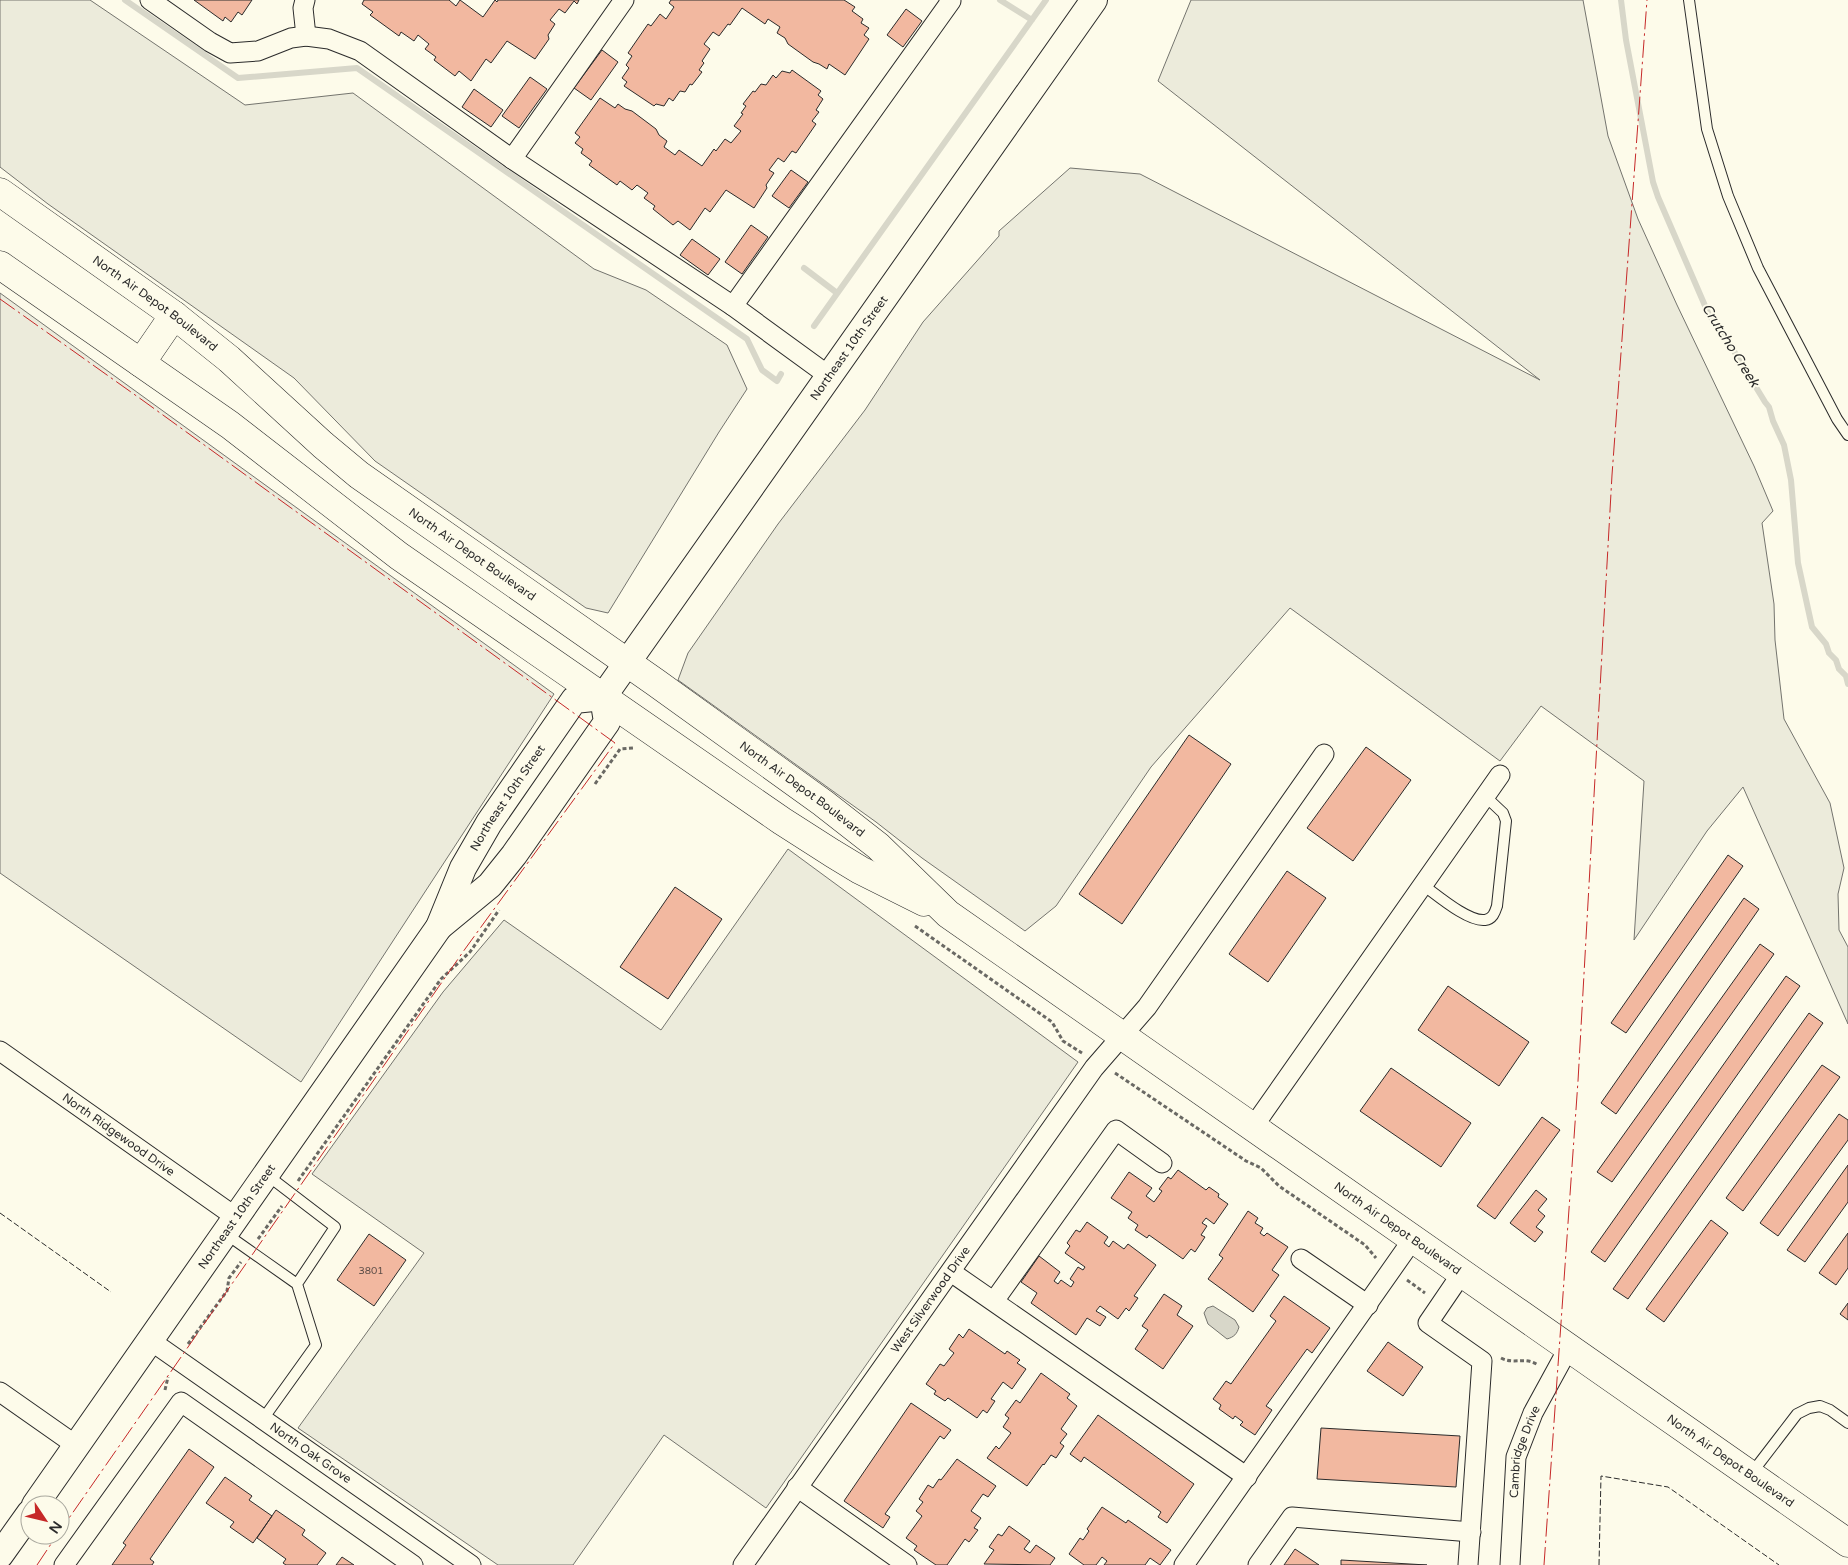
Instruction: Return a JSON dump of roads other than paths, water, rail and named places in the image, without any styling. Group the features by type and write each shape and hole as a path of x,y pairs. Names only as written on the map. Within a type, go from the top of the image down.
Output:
{"main road":[{"name":"Northeast 10th Street","path":"439,927 490,885 514,855 607,722 603,697 1094,0"},
{"name":"North Air Depot Boulevard","path":"0,192 174,315 229,359 322,445 359,475 764,759 831,809 878,846 948,914"},
{"name":"North Air Depot Boulevard","path":"0,265 267,452 399,556 832,853 860,870 948,914 1848,1543"},
{"path":"141,363 174,315"},
{"name":"Northeast 10th Street","path":"42,1495 439,927 463,868 489,822 574,700 603,697"},
{"path":"0,1555 20,1526"}],"street":[{"path":"150,0 210,42 230,53 258,51 291,38 306,36 329,39 360,51 512,159 732,306 829,376"},
{"path":"305,0 302,8 306,36"},
{"path":"512,159 624,0"},
{"path":"732,306 951,1 949,0"},
{"name":"West Silverwood Drive","path":"743,1565 1098,1063 1147,1007 1324,754"},
{"path":"1252,1127 1500,775"},
{"name":"North Ridgewood Drive","path":"0,1051 231,1226"},
{"path":"994,1301 1116,1130 1162,1163"},
{"path":"1184,1565 1248,1477 1414,1239"},
{"path":"1301,1259 1368,1304"},
{"path":"951,1272 1248,1477"},
{"path":"1462,1273 1428,1323 1482,1360 1468,1565"},
{"name":"North Oak Grove","path":"151,1341 471,1565"},
{"name":"Cambridge Drive","path":"1510,1565 1516,1457 1533,1413 1569,1347"},
{"path":"0,1392 77,1446"},
{"path":"64,1565 181,1402 413,1565"},
{"path":"797,1487 907,1565"},
{"path":"1258,1565 1292,1517 1470,1532"}],"lane":[{"path":"1688,0 1708,129 1728,196 1758,268 1837,419 1848,435"},
{"path":"1423,885 1464,914 1487,920 1494,915 1497,906 1506,821 1503,813 1485,796"},
{"path":"267,1175 335,1227 297,1284"},
{"path":"231,1226 249,1250 297,1284 316,1345 263,1419"},
{"path":"1751,1475 1797,1414 1809,1408 1820,1406 1830,1410 1848,1423"}],"waterway":[{"path":"125,0 238,78 357,68 747,339 762,370 777,381 781,374"},
{"path":"1000,0 1032,20"},
{"path":"814,326 1046,0"},
{"name":"Crutcho Creek","path":"1621,0 1626,40 1653,182 1709,315 1726,338 1769,407 1784,445 1791,480 1798,563 1812,627 1826,644 1829,653 1846,676 1848,684"},
{"path":"804,268 837,293"}]}
